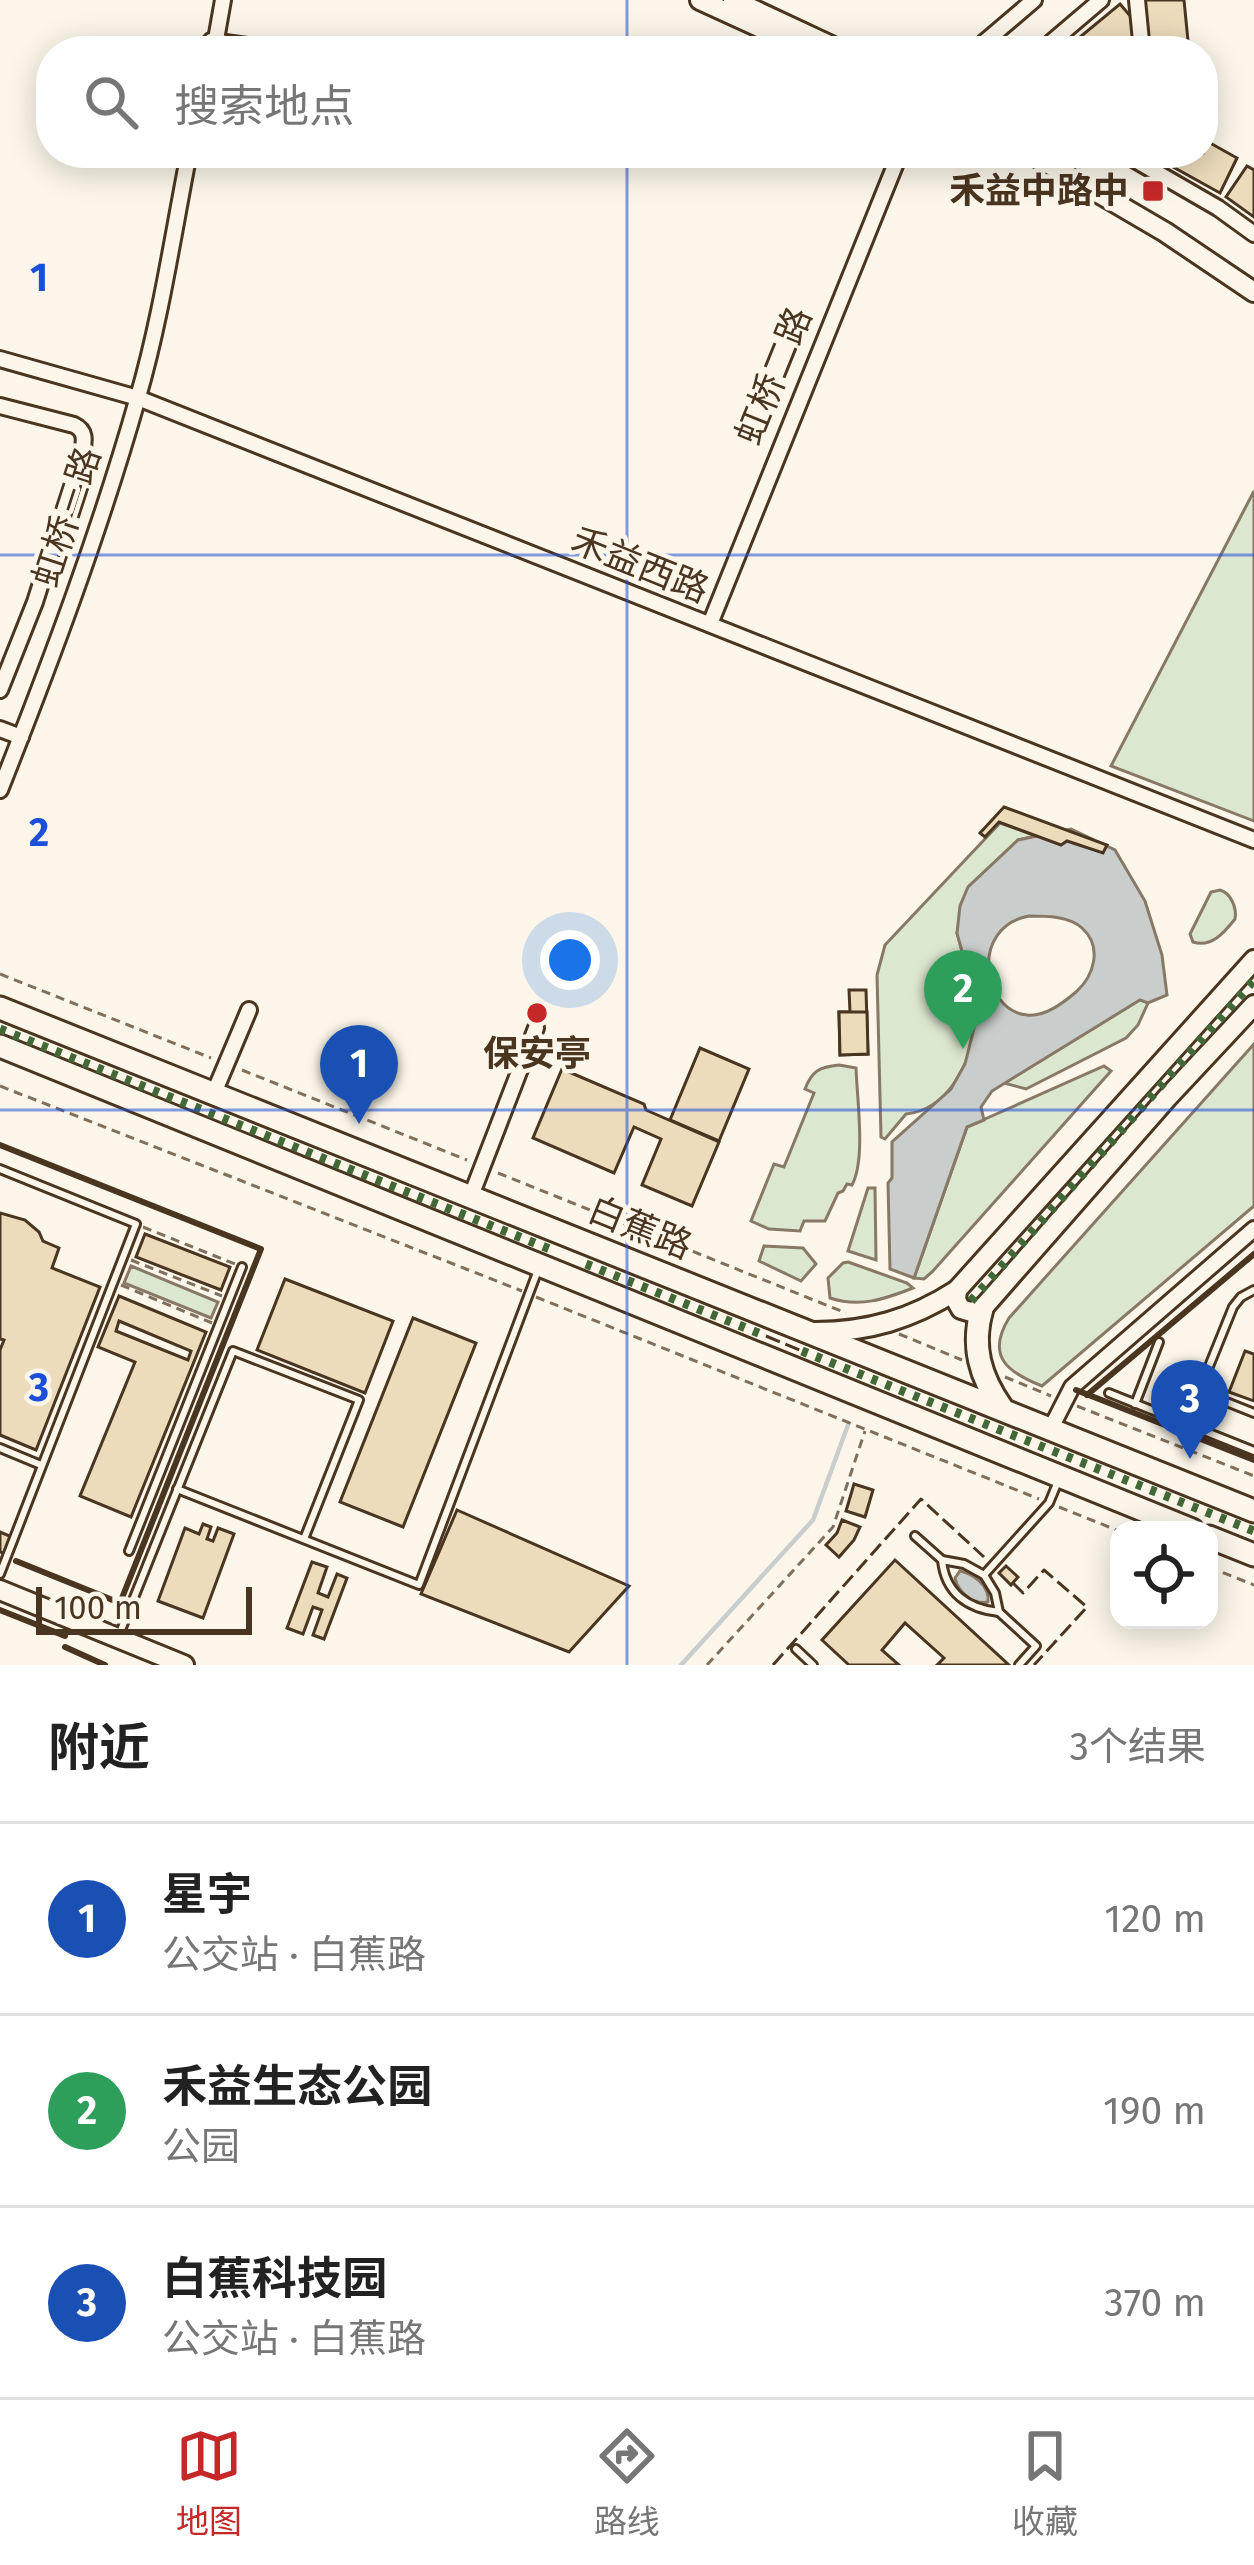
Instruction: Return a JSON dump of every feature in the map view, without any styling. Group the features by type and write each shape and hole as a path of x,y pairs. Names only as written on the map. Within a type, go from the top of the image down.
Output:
{"main road":[{"name":"白蕉路","path":"0,1008 1254,1511"},
{"name":"白蕉路","path":"0,1046 1170,1521"},
{"path":"982,1309 976,1334 980,1367 1003,1408"},
{"path":"1218,1541 1254,1555"}],"street":[{"path":"214,36 220,0"},
{"path":"700,0 778,36"},
{"path":"733,0 810,36"},
{"path":"992,36 1034,0"},
{"path":"1059,36 1101,0"},
{"path":"1137,0 1141,36"},
{"name":"虹桥三路","path":"0,790 83,568 138,398 189,168"},
{"name":"虹桥二路","path":"710,625 894,168"},
{"path":"1056,168 1165,232 1254,292"},
{"path":"1149,168 1254,234"},
{"name":"禾益西路","path":"0,359 138,398 1254,840"},
{"path":"0,406 74,425 84,436 41,583 0,690"},
{"path":"0,729 21,737"},
{"path":"811,1331 879,1326 924,1310 957,1290 1254,960"},
{"path":"957,1290 961,1309 982,1309 1254,1005"},
{"path":"214,1094 249,1010"},
{"path":"471,1196 536,1028"},
{"path":"1052,1428 1072,1387 1254,1229"},
{"path":"0,1590 162,1661 184,1665"}],"lane":[{"path":"0,1169 136,1224 0,1574"},
{"path":"129,1552 242,1267"},
{"path":"177,1489 419,1585 539,1267"},
{"path":"1254,1289 1233,1307 1199,1391 1254,1413"},
{"path":"1135,1404 1159,1342"},
{"path":"118,1639 233,1352 359,1400 304,1539"},
{"path":"1109,1394 1254,1451"},
{"path":"0,1448 43,1465"},
{"path":"984,1575 1049,1503 1060,1477"},
{"path":"915,1536 942,1560 964,1564 984,1575 999,1612"},
{"path":"942,1560 946,1580 959,1598 979,1609 999,1612 1036,1646 1018,1665"},
{"path":"796,1649 813,1665"}],"path":[{"path":"0,974 1254,1476"},
{"path":"0,1086 1110,1527"},
{"path":"136,1224 242,1267"},
{"path":"123,1257 229,1299"},
{"path":"113,1282 218,1325"},
{"path":"706,1665 833,1527 866,1430"},
{"path":"1218,1571 1254,1585"}],"green space":[{"path":"1254,491 1254,821 1111,766"},
{"path":"1000,823 1036,836 1018,840 957,933 974,1002 975,1025 968,1054 945,1094 921,1111 906,1114 885,1139 881,1137 877,975 885,945"},
{"path":"1220,890 1232,902 1235,919 1211,941 1193,942 1190,934 1211,892"},
{"path":"1140,999 1148,1003 1126,1038 1026,1089 1004,1083"},
{"path":"1254,1044 1254,1206 1042,1386 1011,1369 999,1343 1009,1318"},
{"path":"839,1065 856,1068 860,1145 852,1185 838,1193 825,1221 804,1221 800,1231 769,1229 751,1221 774,1164 784,1167 814,1093 805,1089 808,1083 817,1071"},
{"path":"1104,1066 1111,1071 932,1272 924,1279 914,1278 967,1127"},
{"path":"868,1188 875,1188 876,1260 848,1251"},
{"path":"764,1246 803,1248 816,1264 801,1281 759,1261"},
{"path":"848,1262 913,1288 862,1302 830,1298 828,1278"},
{"path":"131,1266 218,1302 211,1318 124,1283"}],"shaded area":[{"path":"1071,829 1115,850 1145,901 1162,955 1167,995 1148,1003 1140,1000 992,1091 981,1107 984,1120 967,1127 914,1278 890,1269 892,1142 951,1089 965,1064 975,1024 972,989 957,933 960,906 968,887 1018,840","holes":["1029,916 1077,924 1089,936 1094,952 1082,985 1060,1005 1034,1015 1012,1010 1000,999 989,968 997,936 1010,923"]},
{"path":"960,1571 980,1582 988,1602 963,1593 955,1578"}],"building":[{"path":"1144,0 1184,0 1188,36 1147,36"},
{"path":"1120,4 1132,18 1134,36 1081,36"},
{"path":"1218,147 1237,158 1220,193 1175,168 1218,168"},
{"path":"1247,166 1254,170 1254,217 1226,197"},
{"path":"1004,807 1107,845 1103,853 1067,841 1061,845 999,822 985,837 980,833"},
{"path":"849,990 866,990 868,1054 840,1055 839,1012 850,1012"},
{"name":"保安亭","path":"533,1003 546,1007 542,1022 528,1018"},
{"path":"839,1012 867,1012 868,1054 840,1055"},
{"path":"700,1048 749,1069 719,1141 670,1120"},
{"path":"562,1069 719,1142 692,1206 642,1185 661,1139 634,1127 614,1173 533,1138"},
{"path":"0,1213 25,1220 43,1241 59,1248 52,1268 100,1287 36,1450 0,1435 4,1340 0,1339"},
{"path":"145,1234 230,1267 221,1290 136,1257"},
{"path":"285,1279 393,1321 365,1393 257,1350"},
{"path":"119,1296 206,1332 131,1517 80,1496 135,1362 98,1347","holes":["119,1321 191,1351 188,1360 116,1331"]},
{"path":"413,1318 476,1343 403,1527 340,1502"},
{"path":"1245,1351 1254,1354 1254,1401 1229,1392"},
{"path":"854,1484 873,1490 865,1517 846,1511"},
{"path":"457,1510 629,1586 569,1652 421,1594"},
{"path":"842,1520 860,1527 839,1557 826,1545"},
{"path":"203,1524 211,1527 207,1539 213,1541 218,1528 234,1534 203,1618 158,1601 185,1528 199,1534"},
{"path":"0,1532 12,1537 6,1554 0,1552"},
{"path":"895,1560 1009,1665 937,1665 944,1658 905,1623 882,1650 899,1665 849,1665 822,1640"},
{"path":"312,1562 327,1567 318,1593 328,1597 337,1574 347,1578 324,1639 313,1635 322,1610 313,1607 303,1634 287,1628"},
{"path":"1006,1566 1018,1577 1011,1585 999,1573"}],"waterway":[{"path":"681,1665 813,1520 848,1425"}],"hedge":[{"path":"971,1301 1254,980"},
{"path":"0,1029 557,1252"},
{"path":"586,1264 766,1336"},
{"path":"802,1351 1254,1531"}],"fence":[{"path":"766,1336 802,1351"},
{"path":"773,1665 921,1499 984,1557"},
{"path":"1013,1583 1023,1593 1044,1570 1087,1607 1034,1665"}],"wall":[{"path":"0,1145 261,1249 120,1603 16,1561"},
{"path":"1087,1395 1254,1254"},
{"path":"1076,1390 1254,1460"},
{"path":"0,1610 65,1636"},
{"path":"65,1647 105,1665"}],"place":[{"name":"禾益中路中","path":"1153,191"},
{"name":"保安亭","path":"537,1013"},
{"name":"禾益生态公园","path":"963,1049"},
{"name":"星宇","path":"359,1124"},
{"name":"白蕉科技园","path":"1190,1459"}]}
